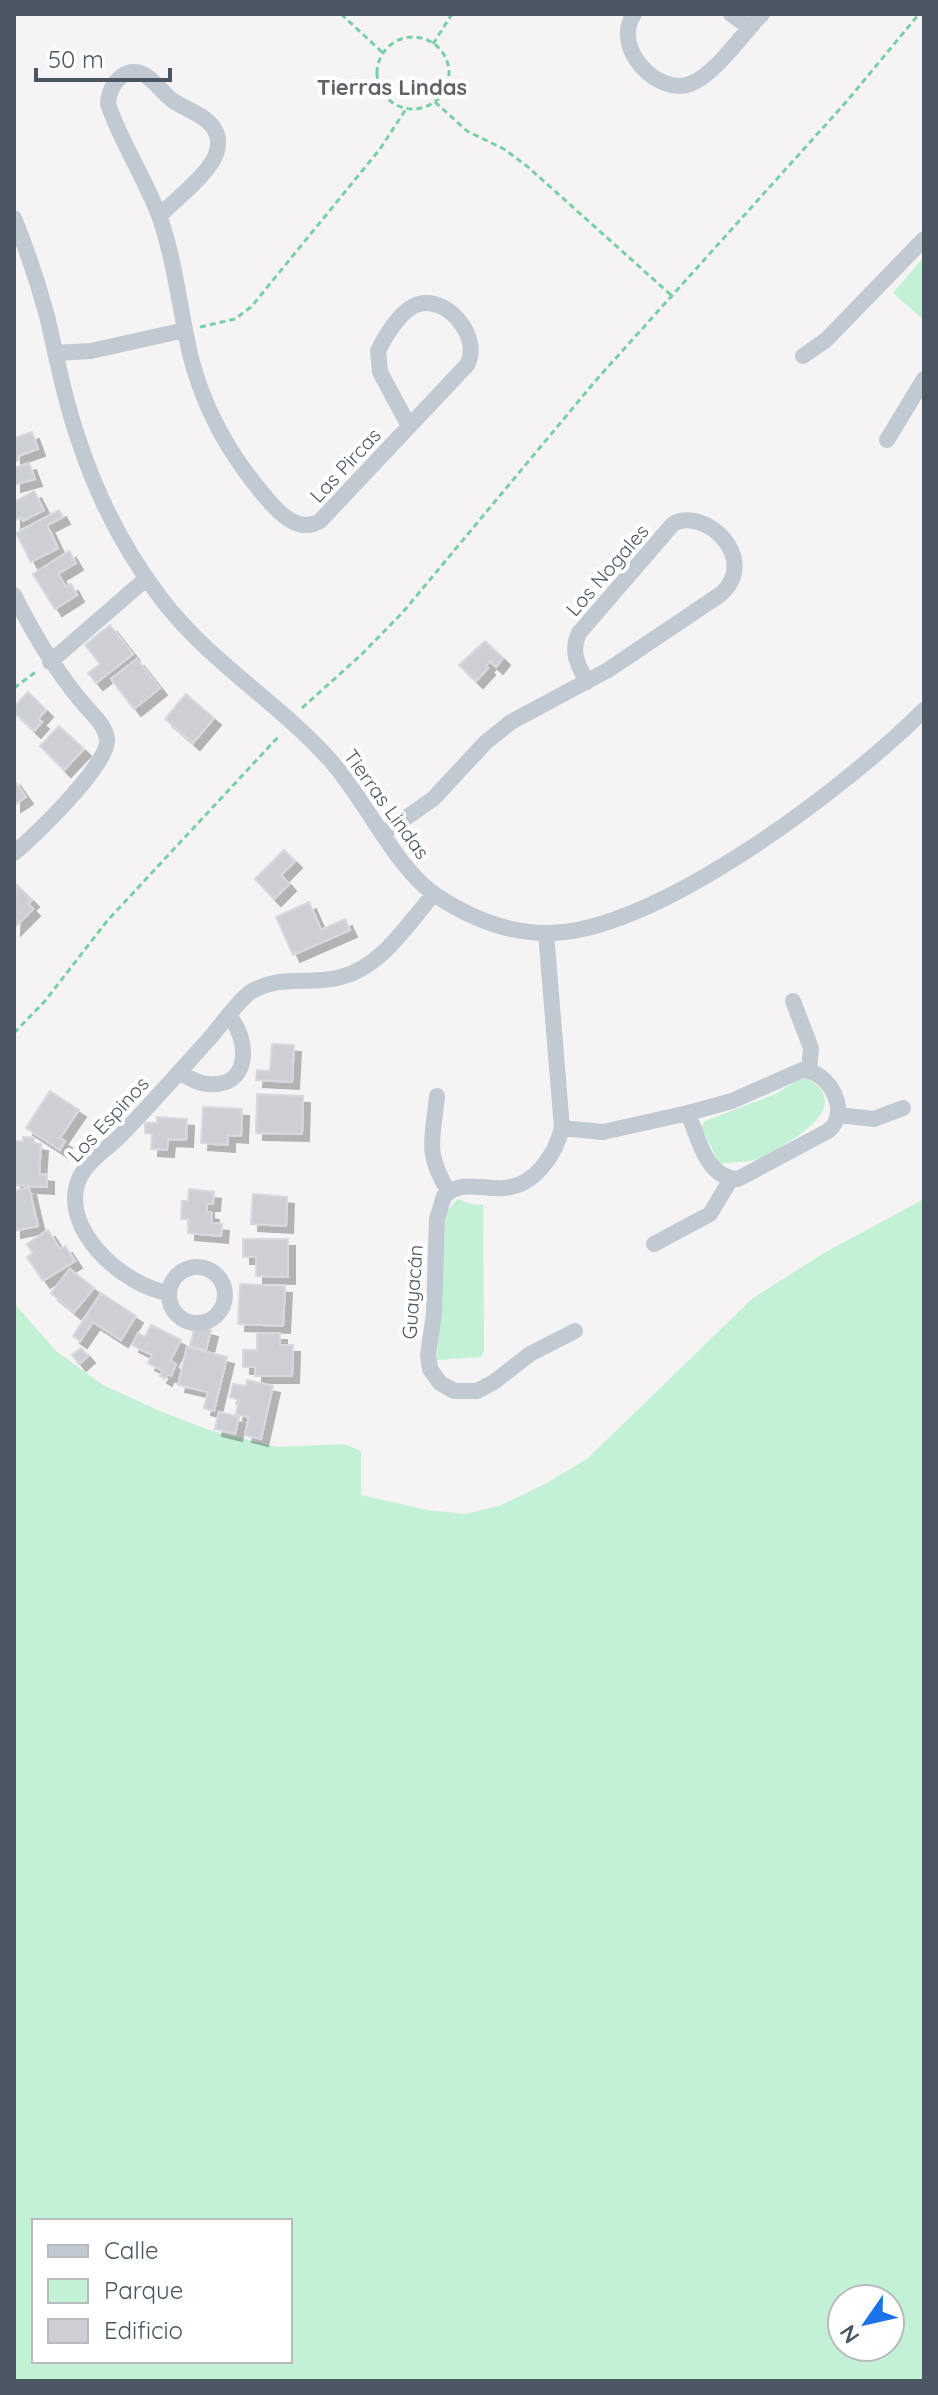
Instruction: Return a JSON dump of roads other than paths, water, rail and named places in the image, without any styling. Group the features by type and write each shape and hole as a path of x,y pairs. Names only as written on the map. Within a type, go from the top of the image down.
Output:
{"street":[{"path":"634,14 627,28 630,50 655,77 676,86 699,80 762,14"},
{"path":"731,14 749,27"},
{"name":"Las Pircas","path":"159,216 212,162 218,140 207,120 170,98 147,76 126,74 113,83 108,104 159,216 176,276 185,330 200,387 221,436 286,519 308,526 320,521 467,365 472,353 471,340 460,323 434,304 419,303 408,309 378,351 380,372 409,426"},
{"name":"Tierras Lindas","path":"14,218 36,280 72,420 93,479 147,578 166,605 197,639 291,721 329,759 352,786 412,873 434,894 480,920 500,927 546,933 577,930 618,918 697,880 808,808 879,753 924,710"},
{"path":"803,356 826,340 924,239"},
{"path":"55,353 91,351 185,330"},
{"path":"887,440 924,379"},
{"name":"Los Nogales","path":"384,833 433,799 497,732 523,714 587,682 727,588 733,580 736,563 727,543 697,520 684,519 673,524 579,633 574,649 578,666 587,682"},
{"path":"50,662 147,578"},
{"path":"14,595 50,662 103,726 107,747 101,761 46,823 14,853"},
{"name":"Los Espinos","path":"169,1293 135,1283 102,1255 81,1225 75,1195 78,1180 249,993 266,984 287,980 331,980 367,966 434,894"},
{"path":"437,1096 431,1155 435,1169 449,1192 462,1186 502,1189 521,1183 541,1169 550,1158 562,1128 546,933"},
{"path":"793,1001 811,1048 809,1070"},
{"name":"Los Espinos","path":"179,1072 210,1085 235,1076 241,1068 244,1049 240,1031 229,1016"},
{"path":"562,1128 603,1132 688,1113 732,1101 789,1074 809,1070 819,1075 835,1097 839,1115 836,1124 828,1131 752,1173 731,1179 723,1177 712,1167 688,1113"},
{"path":"839,1115 874,1119 903,1108"},
{"path":"654,1244 710,1214 731,1179"},
{"name":"Guayacán","path":"449,1192 441,1202 437,1219 436,1287 428,1355 430,1369 440,1383 454,1391 477,1391 530,1354 575,1331"}],"district":[{"name":"Tierras Lindas","path":"392,87"}]}
